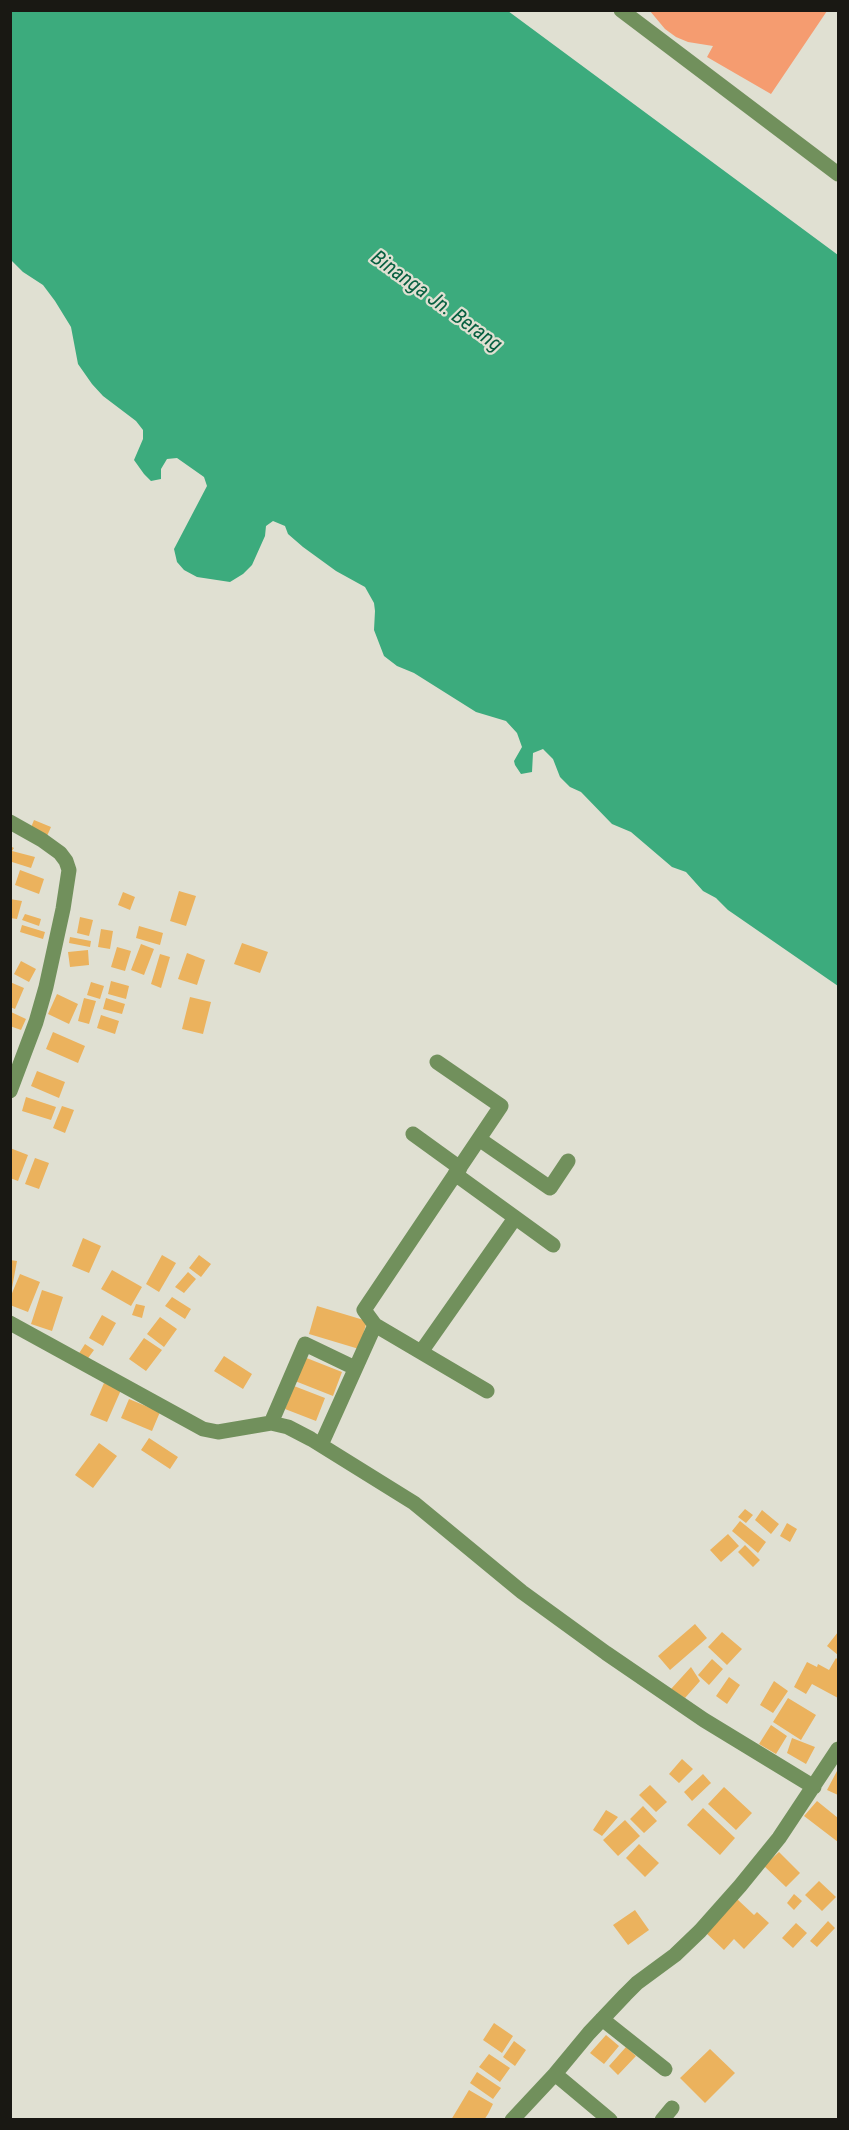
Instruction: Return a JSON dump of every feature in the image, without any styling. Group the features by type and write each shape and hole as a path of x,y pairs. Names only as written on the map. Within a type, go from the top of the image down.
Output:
{"street":[{"path":"621,10 838,174"},
{"path":"10,822 60,853 69,870 63,909 36,1022 10,1091"},
{"path":"437,1062 501,1106 364,1310 375,1324 487,1391"},
{"path":"413,1134 515,1218 553,1245"},
{"path":"479,1139 550,1188 568,1161"},
{"path":"422,1352 515,1218"},
{"path":"10,1323 203,1429 218,1432 271,1423 288,1427 321,1445 414,1503 506,1580 606,1653 704,1720 814,1787"},
{"path":"321,1445 375,1324"},
{"path":"271,1423 305,1344 355,1368"},
{"path":"512,2120 637,1983 675,1955 741,1886 814,1787 838,1749"},
{"path":"602,2019 665,2069"},
{"path":"555,2074 610,2120"}],"shaded area":[{"path":"650,11 827,11 771,94 707,57 713,46 688,42 676,37 665,29"}],"water":[{"name":"Binanga Jn. Berang","path":"10,11 508,11 838,255 838,986 728,910 716,898 703,891 686,872 672,867 631,832 612,824 581,792 570,787 560,777 553,759 543,749 533,753 532,772 521,774 514,761 522,747 517,733 506,721 476,712 384,656 374,630 374,603 365,587 336,571 303,547 288,534 285,526 273,521 266,526 265,536 252,565 230,582 197,577 184,570 177,562 174,549 207,486 204,477 177,458 167,459 161,469 161,479 151,481 144,474 134,460 143,439 143,430 136,421 103,396 92,384 78,364 71,327 55,301 43,285 23,272 11,260"}],"building":[{"path":"34,820 51,827 47,836 30,830"},
{"path":"10,846 14,848 12,851 35,857 31,868 12,862 10,866"},
{"path":"20,870 44,879 39,894 15,885"},
{"path":"179,891 196,896 186,926 170,921"},
{"path":"123,892 135,897 130,910 118,905"},
{"path":"10,899 22,901 17,919 10,918"},
{"path":"25,914 41,919 39,926 22,920"},
{"path":"80,917 93,920 89,936 77,933"},
{"path":"22,925 45,932 43,939 20,932"},
{"path":"139,926 163,933 160,945 136,938"},
{"path":"101,929 113,931 110,949 98,947"},
{"path":"70,937 91,941 90,947 69,943"},
{"path":"242,943 268,952 260,973 234,964"},
{"path":"141,944 154,949 144,975 131,970"},
{"path":"117,947 131,951 125,971 111,967"},
{"path":"88,950 89,965 70,967 68,952"},
{"path":"187,953 205,960 197,985 178,979"},
{"path":"160,954 170,957 161,988 151,984"},
{"path":"21,961 36,969 29,982 14,974"},
{"path":"111,981 129,986 126,999 108,994"},
{"path":"10,982 24,988 15,1009 10,1007"},
{"path":"91,982 104,986 100,999 87,995"},
{"path":"57,994 78,1004 69,1024 48,1014"},
{"path":"190,997 211,1002 203,1034 182,1029"},
{"path":"84,998 96,1001 89,1024 78,1021"},
{"path":"106,998 125,1004 122,1014 103,1009"},
{"path":"11,1012 26,1019 21,1030 10,1026"},
{"path":"101,1015 119,1021 115,1034 97,1028"},
{"path":"53,1032 85,1046 78,1063 46,1049"},
{"path":"37,1071 65,1082 59,1098 31,1086"},
{"path":"26,1097 56,1107 51,1120 22,1111"},
{"path":"62,1106 74,1110 65,1133 53,1128"},
{"path":"10,1148 28,1155 18,1181 10,1178"},
{"path":"35,1158 49,1163 39,1189 25,1184"},
{"path":"83,1238 101,1246 89,1273 72,1266"},
{"path":"162,1255 176,1263 159,1292 146,1284"},
{"path":"199,1255 211,1264 201,1277 189,1268"},
{"path":"10,1260 17,1261 12,1288 10,1288"},
{"path":"112,1270 142,1287 131,1306 101,1289"},
{"path":"188,1272 196,1279 184,1293 175,1287"},
{"path":"20,1274 40,1282 28,1312 10,1305 10,1298"},
{"path":"42,1290 63,1297 52,1331 31,1324"},
{"path":"172,1297 191,1309 185,1319 165,1306"},
{"path":"136,1304 145,1306 142,1318 132,1315"},
{"path":"317,1306 367,1321 359,1349 309,1334"},
{"path":"102,1315 116,1323 103,1346 89,1338"},
{"path":"160,1317 177,1329 164,1347 147,1334"},
{"path":"144,1338 162,1350 146,1371 129,1359"},
{"path":"85,1344 94,1350 86,1361 78,1355"},
{"path":"224,1356 252,1374 243,1389 214,1371"},
{"path":"304,1357 342,1372 333,1396 295,1381"},
{"path":"104,1383 121,1390 107,1422 90,1415"},
{"path":"294,1386 325,1398 316,1421 285,1409"},
{"path":"129,1399 160,1412 152,1431 121,1418"},
{"path":"149,1438 178,1457 170,1469 141,1450"},
{"path":"99,1443 117,1456 93,1488 75,1475"},
{"path":"745,1509 753,1515 746,1523 738,1517"},
{"path":"762,1510 779,1524 771,1534 755,1520"},
{"path":"740,1521 766,1542 758,1553 732,1531"},
{"path":"787,1523 797,1529 790,1542 780,1536"},
{"path":"728,1534 739,1546 721,1562 710,1550"},
{"path":"745,1545 760,1560 753,1567 738,1552"},
{"path":"695,1624 707,1638 670,1670 658,1656"},
{"path":"722,1632 742,1649 727,1665 708,1647"},
{"path":"838,1632 838,1655 827,1646"},
{"path":"836,1658 838,1660 838,1698 812,1684 806,1694 794,1687 807,1662 817,1667 818,1664 829,1670"},
{"path":"712,1659 723,1669 709,1685 698,1675"},
{"path":"691,1667 700,1681 685,1698 671,1689"},
{"path":"729,1677 740,1685 727,1704 716,1696"},
{"path":"774,1681 788,1691 773,1713 760,1705"},
{"path":"788,1698 816,1715 801,1740 773,1722"},
{"path":"771,1725 787,1736 776,1754 759,1744"},
{"path":"792,1738 815,1747 806,1764 787,1753"},
{"path":"682,1759 693,1769 679,1783 669,1774"},
{"path":"838,1772 838,1795 827,1790"},
{"path":"703,1774 711,1783 692,1801 684,1792"},
{"path":"650,1785 667,1802 656,1812 639,1795"},
{"path":"724,1787 752,1813 736,1830 708,1804"},
{"path":"817,1801 838,1818 838,1842 804,1816"},
{"path":"643,1806 657,1821 644,1833 630,1819"},
{"path":"703,1808 735,1838 720,1855 687,1825"},
{"path":"606,1810 618,1817 602,1836 593,1830"},
{"path":"625,1820 640,1836 618,1856 603,1840"},
{"path":"639,1844 659,1863 645,1877 626,1858"},
{"path":"779,1852 800,1873 786,1887 764,1866"},
{"path":"819,1881 836,1897 822,1911 805,1895"},
{"path":"794,1894 802,1901 794,1910 787,1903"},
{"path":"737,1899 754,1915 757,1912 769,1923 744,1949 734,1939 724,1950 705,1932"},
{"path":"635,1910 649,1930 628,1945 613,1925"},
{"path":"828,1921 835,1928 817,1947 810,1941"},
{"path":"796,1923 807,1933 793,1948 782,1938"},
{"path":"494,2023 513,2036 502,2053 483,2040"},
{"path":"606,2035 619,2046 604,2064 590,2053"},
{"path":"514,2041 526,2050 515,2066 503,2057"},
{"path":"626,2047 636,2056 618,2075 609,2066"},
{"path":"710,2049 735,2073 705,2103 680,2078"},
{"path":"489,2054 510,2068 500,2082 479,2067"},
{"path":"477,2072 501,2088 493,2099 470,2083"},
{"path":"469,2090 493,2104 488,2114 484,2120 451,2120"}]}
